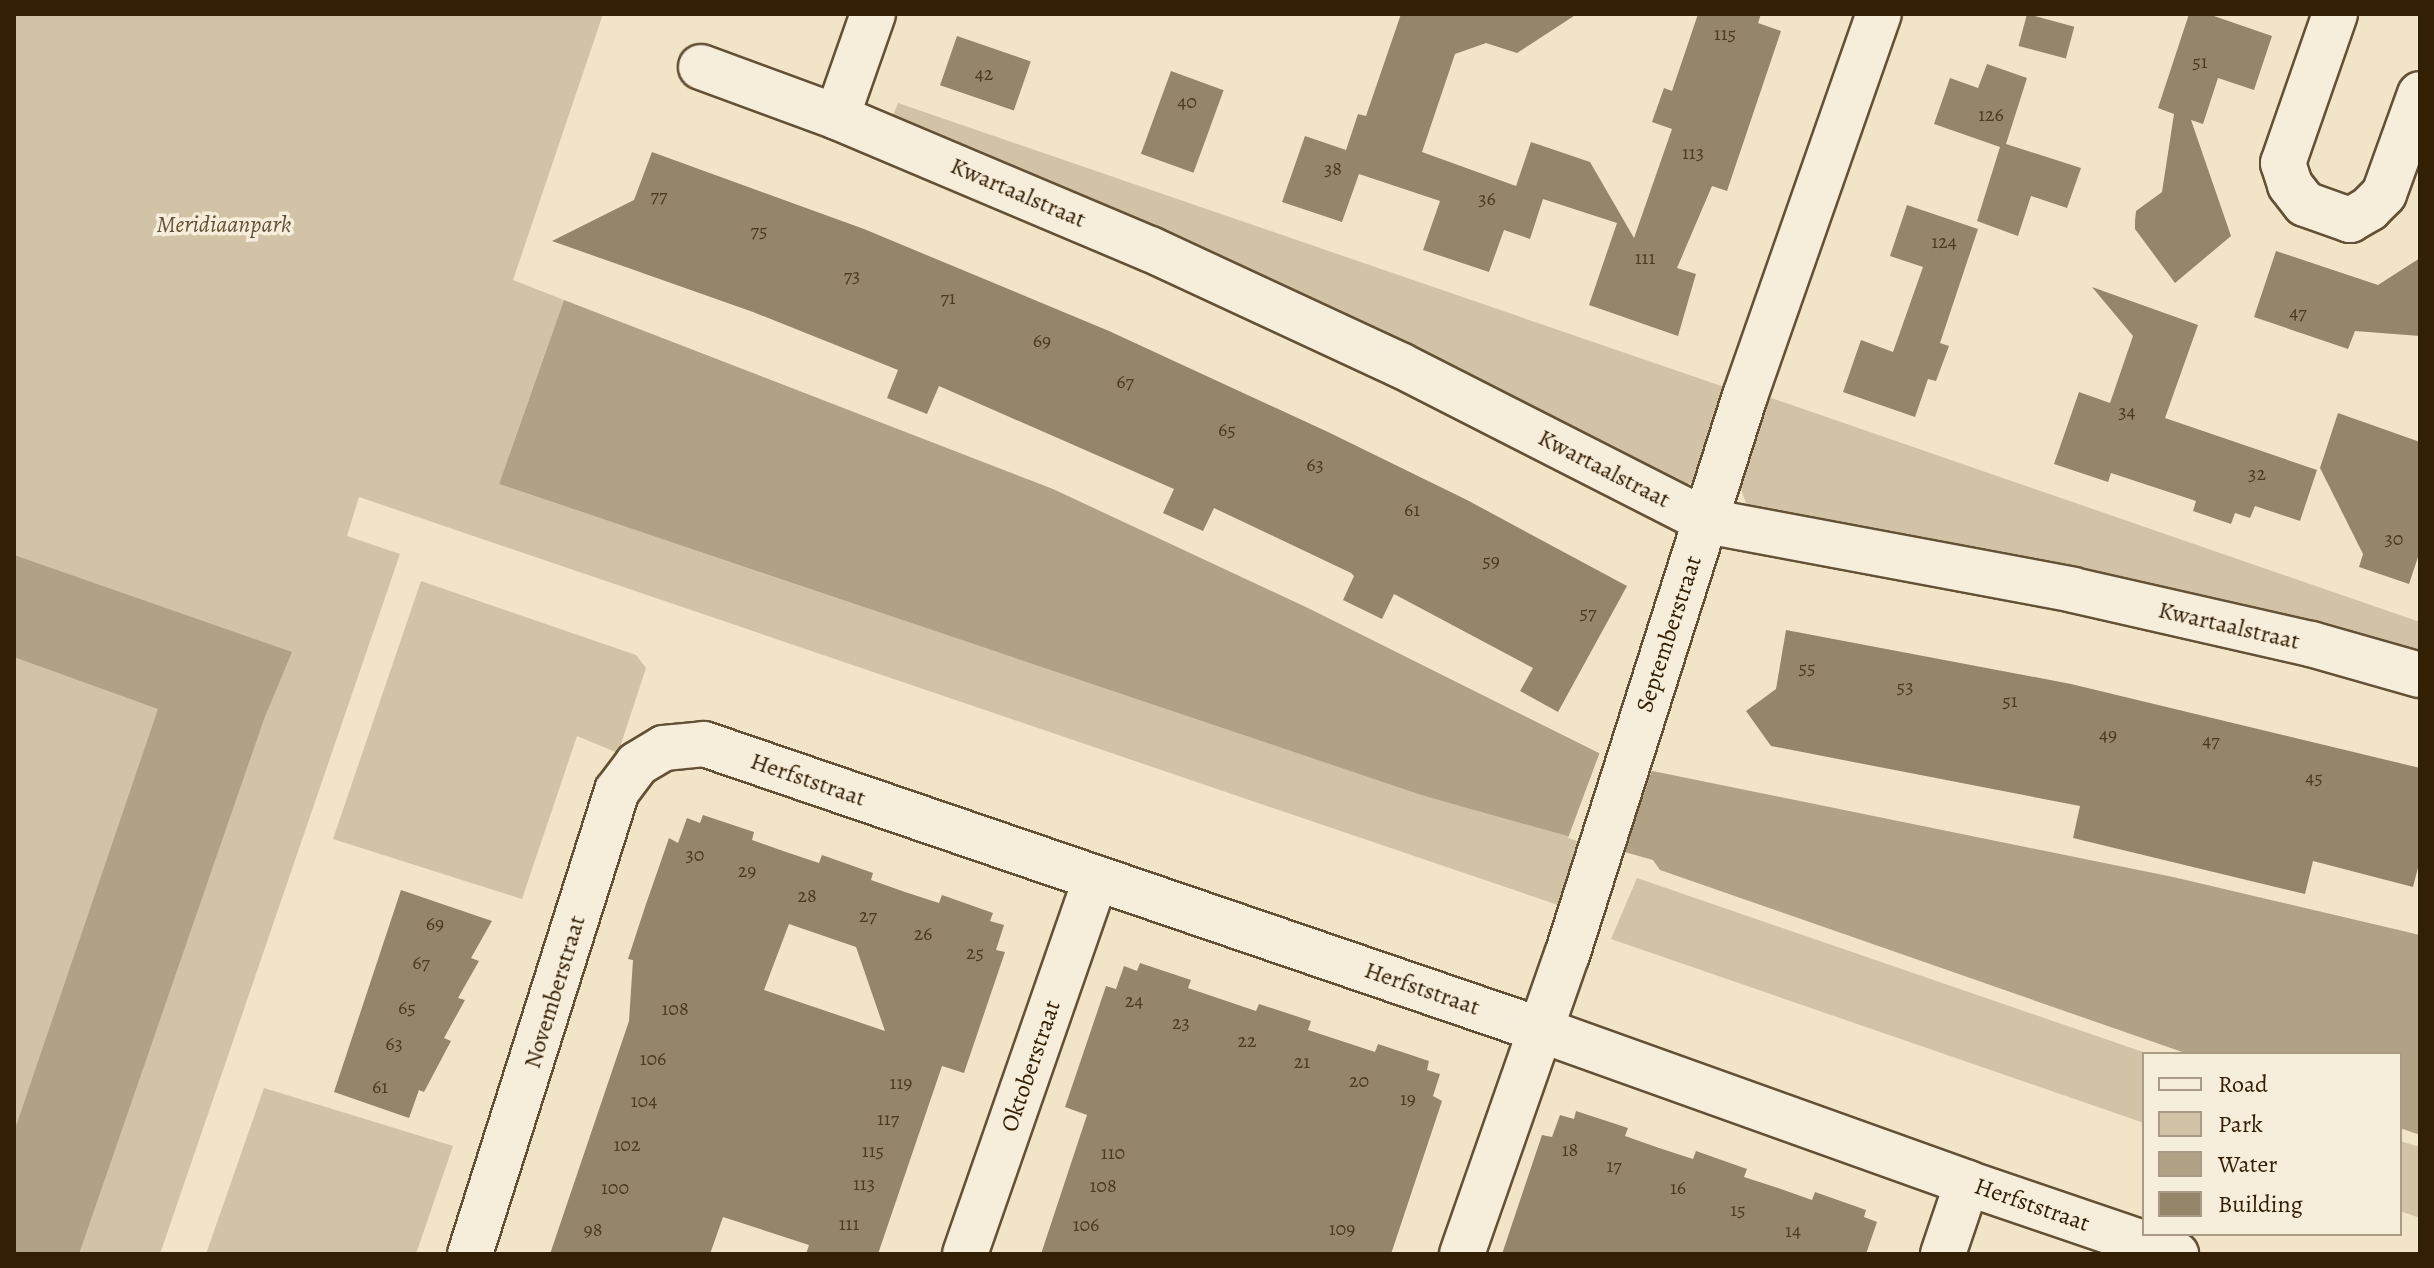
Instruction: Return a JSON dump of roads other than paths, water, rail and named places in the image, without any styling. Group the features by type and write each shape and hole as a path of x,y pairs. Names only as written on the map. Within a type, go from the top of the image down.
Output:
{"street":[{"path":"837,117 873,14"},
{"name":"Septemberstraat","path":"1462,1254 1538,1029 1567,955 1592,866 1745,396 1879,14"},
{"path":"2335,14 2283,163 2290,185 2305,204 2350,220 2369,209 2384,194 2420,94"},
{"name":"Kwartaalstraat","path":"701,67 837,117 1150,249 1400,365 1706,521 2073,590 2311,644 2420,675"},
{"name":"Herfststraat","path":"664,748 704,744 1538,1029 1967,1183 2176,1254"},
{"name":"Novemberstraat","path":"470,1254 527,1084 617,791 637,764 664,748"},
{"name":"Oktoberstraat","path":"965,1254 1096,878"},
{"path":"1943,1254 1967,1183"}],"water":[{"path":"564,300 1053,489 1310,609 1623,765 2173,877 2420,935 2420,1135 2402,1129 2402,1052 2182,1052 1660,870 1653,860 1421,795 499,484"},
{"path":"14,555 292,652 264,719 79,1254 14,1254 14,1132 158,709 14,657"}],"park label":[{"name":"Meridiaanpark","path":"224,225"}]}
